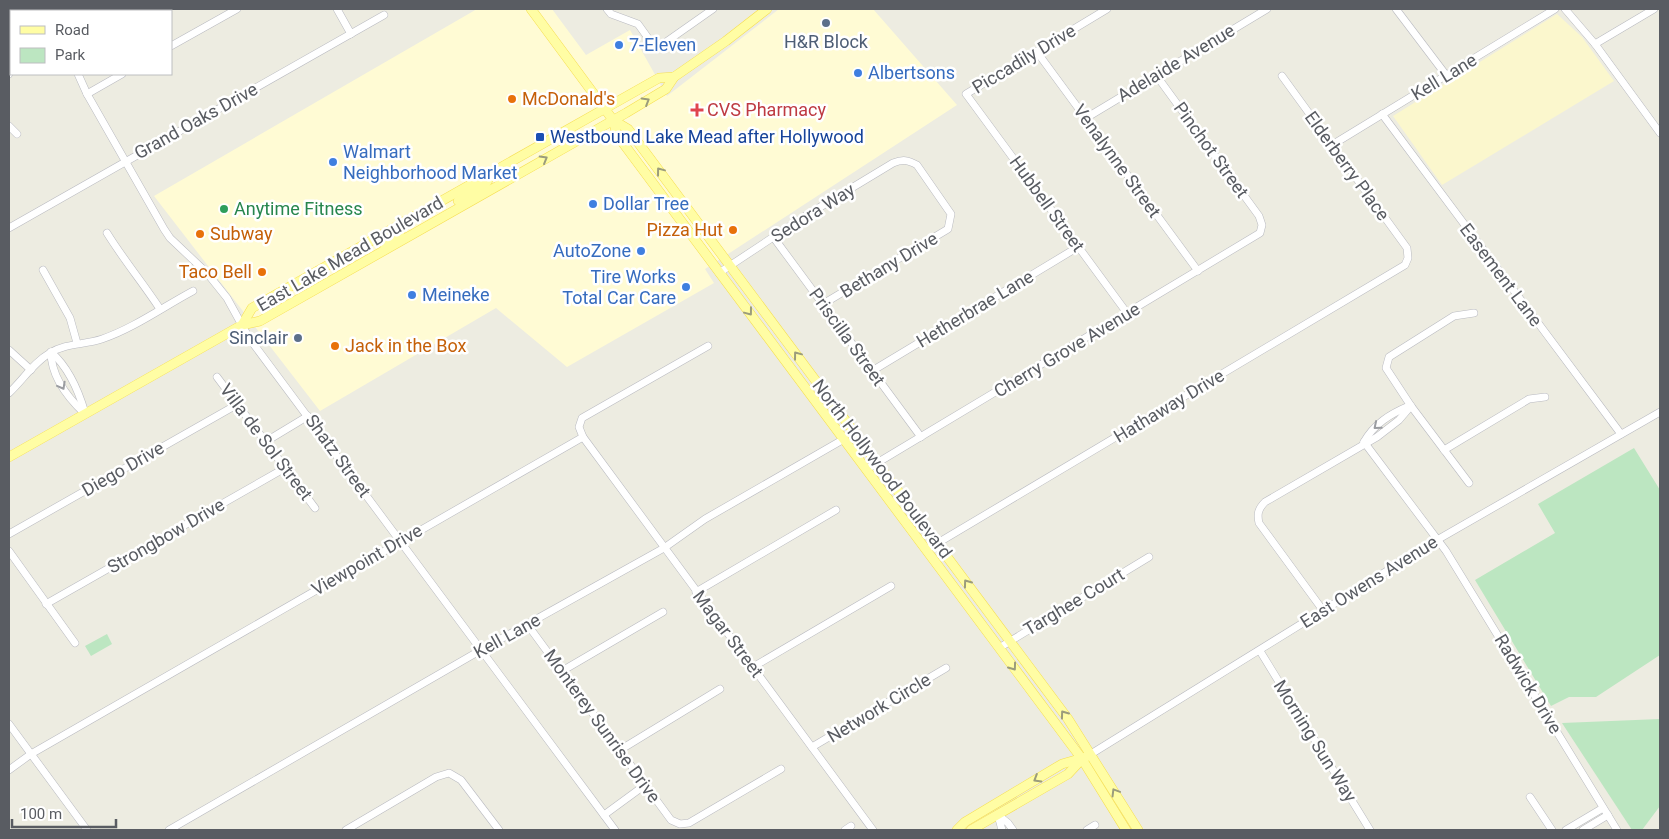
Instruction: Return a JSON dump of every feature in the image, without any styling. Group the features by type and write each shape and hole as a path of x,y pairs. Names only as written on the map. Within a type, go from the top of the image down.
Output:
{"main road":[{"name":"North Hollywood Boulevard","path":"531,9 613,120 617,135 1082,759 1126,830"},
{"name":"East Lake Mead Boulevard","path":"9,457 242,325 260,321 666,89 674,77 719,46 767,9"},
{"name":"East Lake Mead Boulevard","path":"242,325 252,308 659,78 674,77"},
{"name":"North Hollywood Boulevard","path":"613,120 627,127 1010,641 1092,754 1138,830"},
{"path":"449,213 452,205 485,185 493,172"},
{"path":"670,207 680,199"},
{"path":"386,249 386,244 399,234 405,222"},
{"name":"East Owens Avenue","path":"957,830 965,822 1062,764 1082,759 1092,754"},
{"name":"East Owens Avenue","path":"971,830 1068,774 1082,759"}],"street":[{"path":"172,45 237,9"},
{"path":"337,9 351,34"},
{"path":"607,9 611,14 638,24 656,49 713,9"},
{"name":"Piccadily Drive","path":"966,94 1107,9"},
{"name":"Adelaide Avenue","path":"1086,118 1267,9"},
{"path":"1396,9 1446,75"},
{"name":"Kell Lane","path":"1332,145 1555,9"},
{"path":"1566,9 1658,124 1660,133"},
{"path":"1595,44 1654,9"},
{"name":"Grand Oaks Drive","path":"9,228 384,15"},
{"name":"Venalynne Street","path":"1037,52 1198,271"},
{"name":"Shatz Street","path":"78,75 125,162 170,238 207,273 227,298 242,325 308,416 615,830"},
{"path":"87,94 120,75"},
{"name":"Pinchot Street","path":"1156,75 1259,216 1262,225"},
{"name":"Elderberry Place","path":"1282,76 1408,248 1408,258"},
{"name":"Hubbell Street","path":"966,94 1127,314"},
{"name":"Easement Lane","path":"1382,114 1621,434"},
{"path":"9,126 17,134"},
{"name":"Sedora Way","path":"719,273 893,163 901,160 910,161"},
{"name":"Bethany Drive","path":"823,304 948,229 951,222 951,214 916,165 910,161"},
{"name":"Cherry Grove Avenue","path":"866,469 1260,233 1262,225"},
{"path":"107,233 126,263 144,284 160,309"},
{"name":"Priscilla Street","path":"774,238 921,437"},
{"name":"Hetherbrae Lane","path":"872,371 1078,246"},
{"name":"Hathaway Drive","path":"926,550 1405,265 1408,258"},
{"path":"43,270 70,318 77,343"},
{"path":"9,393 51,352 116,333 194,290"},
{"path":"1468,483 1411,406 1386,368 1389,358 1454,316 1474,313"},
{"path":"583,437 579,428 582,418 708,346"},
{"path":"9,350 31,370"},
{"path":"51,352 61,361 80,396 85,414"},
{"name":"Villa de Sol Street","path":"218,377 315,508"},
{"path":"1444,450 1529,399 1545,397"},
{"name":"Diego Drive","path":"9,534 238,404"},
{"path":"1322,609 1259,523 1257,515 1265,502 1364,442 1377,437 1399,420 1411,406"},
{"name":"East Owens Avenue","path":"1092,754 1260,651 1322,609 1437,540 1660,412"},
{"path":"266,442 308,416"},
{"name":"Viewpoint Drive","path":"9,770 31,754 400,540 583,437"},
{"name":"Magar Street","path":"583,437 874,830"},
{"name":"Kell Lane","path":"169,830 481,650 664,548 705,519 844,439"},
{"name":"Radwick Drive","path":"1364,442 1446,551 1616,830"},
{"name":"Strongbow Drive","path":"46,604 285,468"},
{"path":"696,592 836,510"},
{"path":"9,551 75,643"},
{"name":"Targhee Court","path":"999,648 1150,556"},
{"path":"753,667 891,586"},
{"path":"562,671 663,612"},
{"name":"Monterey Sunrise Drive","path":"527,624 671,820 680,824 689,823 780,769"},
{"name":"Morning Sun Way","path":"1260,651 1370,830"},
{"name":"Network Circle","path":"812,747 946,668"},
{"path":"620,750 720,689"},
{"path":"9,724 87,830"},
{"path":"346,830 436,777 449,773 461,780 498,830"},
{"path":"604,815 645,785"},
{"path":"1530,796 1552,830"},
{"path":"1566,830 1603,808"},
{"path":"998,815 1002,830"},
{"path":"998,815 1013,830"},
{"path":"1582,830 1608,815"},
{"path":"1087,830 1095,825"}],"shaded area":[{"path":"477,9 552,9 586,55 630,30 667,96 779,9 873,9 957,105 705,269 714,283 567,367 496,308 320,411 154,196"}],"green space":[{"path":"1634,448 1660,490 1660,655 1596,697 1569,697 1551,706 1475,580 1555,533 1538,504"},
{"path":"107,634 112,644 91,656 85,646"},
{"path":"1660,719 1660,806 1642,830 1632,830 1562,723"}],"sand":[{"path":"1557,14 1582,37 1614,81 1442,185 1393,116"}],"place":[{"name":"H&R Block","path":"826,23"},
{"name":"7-Eleven","path":"619,45"},
{"name":"Albertsons","path":"858,73"},
{"name":"McDonald's","path":"512,99"},
{"name":"CVS Pharmacy","path":"697,110"},
{"name":"Westbound Lake Mead after Hollywood","path":"540,137"},
{"name":"Walmart Neighborhood Market","path":"333,162"},
{"name":"Dollar Tree","path":"593,204"},
{"name":"Anytime Fitness","path":"224,209"},
{"name":"Pizza Hut","path":"733,230"},
{"name":"Subway","path":"200,234"},
{"name":"AutoZone","path":"641,251"},
{"name":"Taco Bell","path":"262,272"},
{"name":"Tire Works Total Car Care","path":"686,287"},
{"name":"Meineke","path":"412,295"},
{"name":"Sinclair","path":"298,338"},
{"name":"Jack in the Box","path":"335,346"}]}
